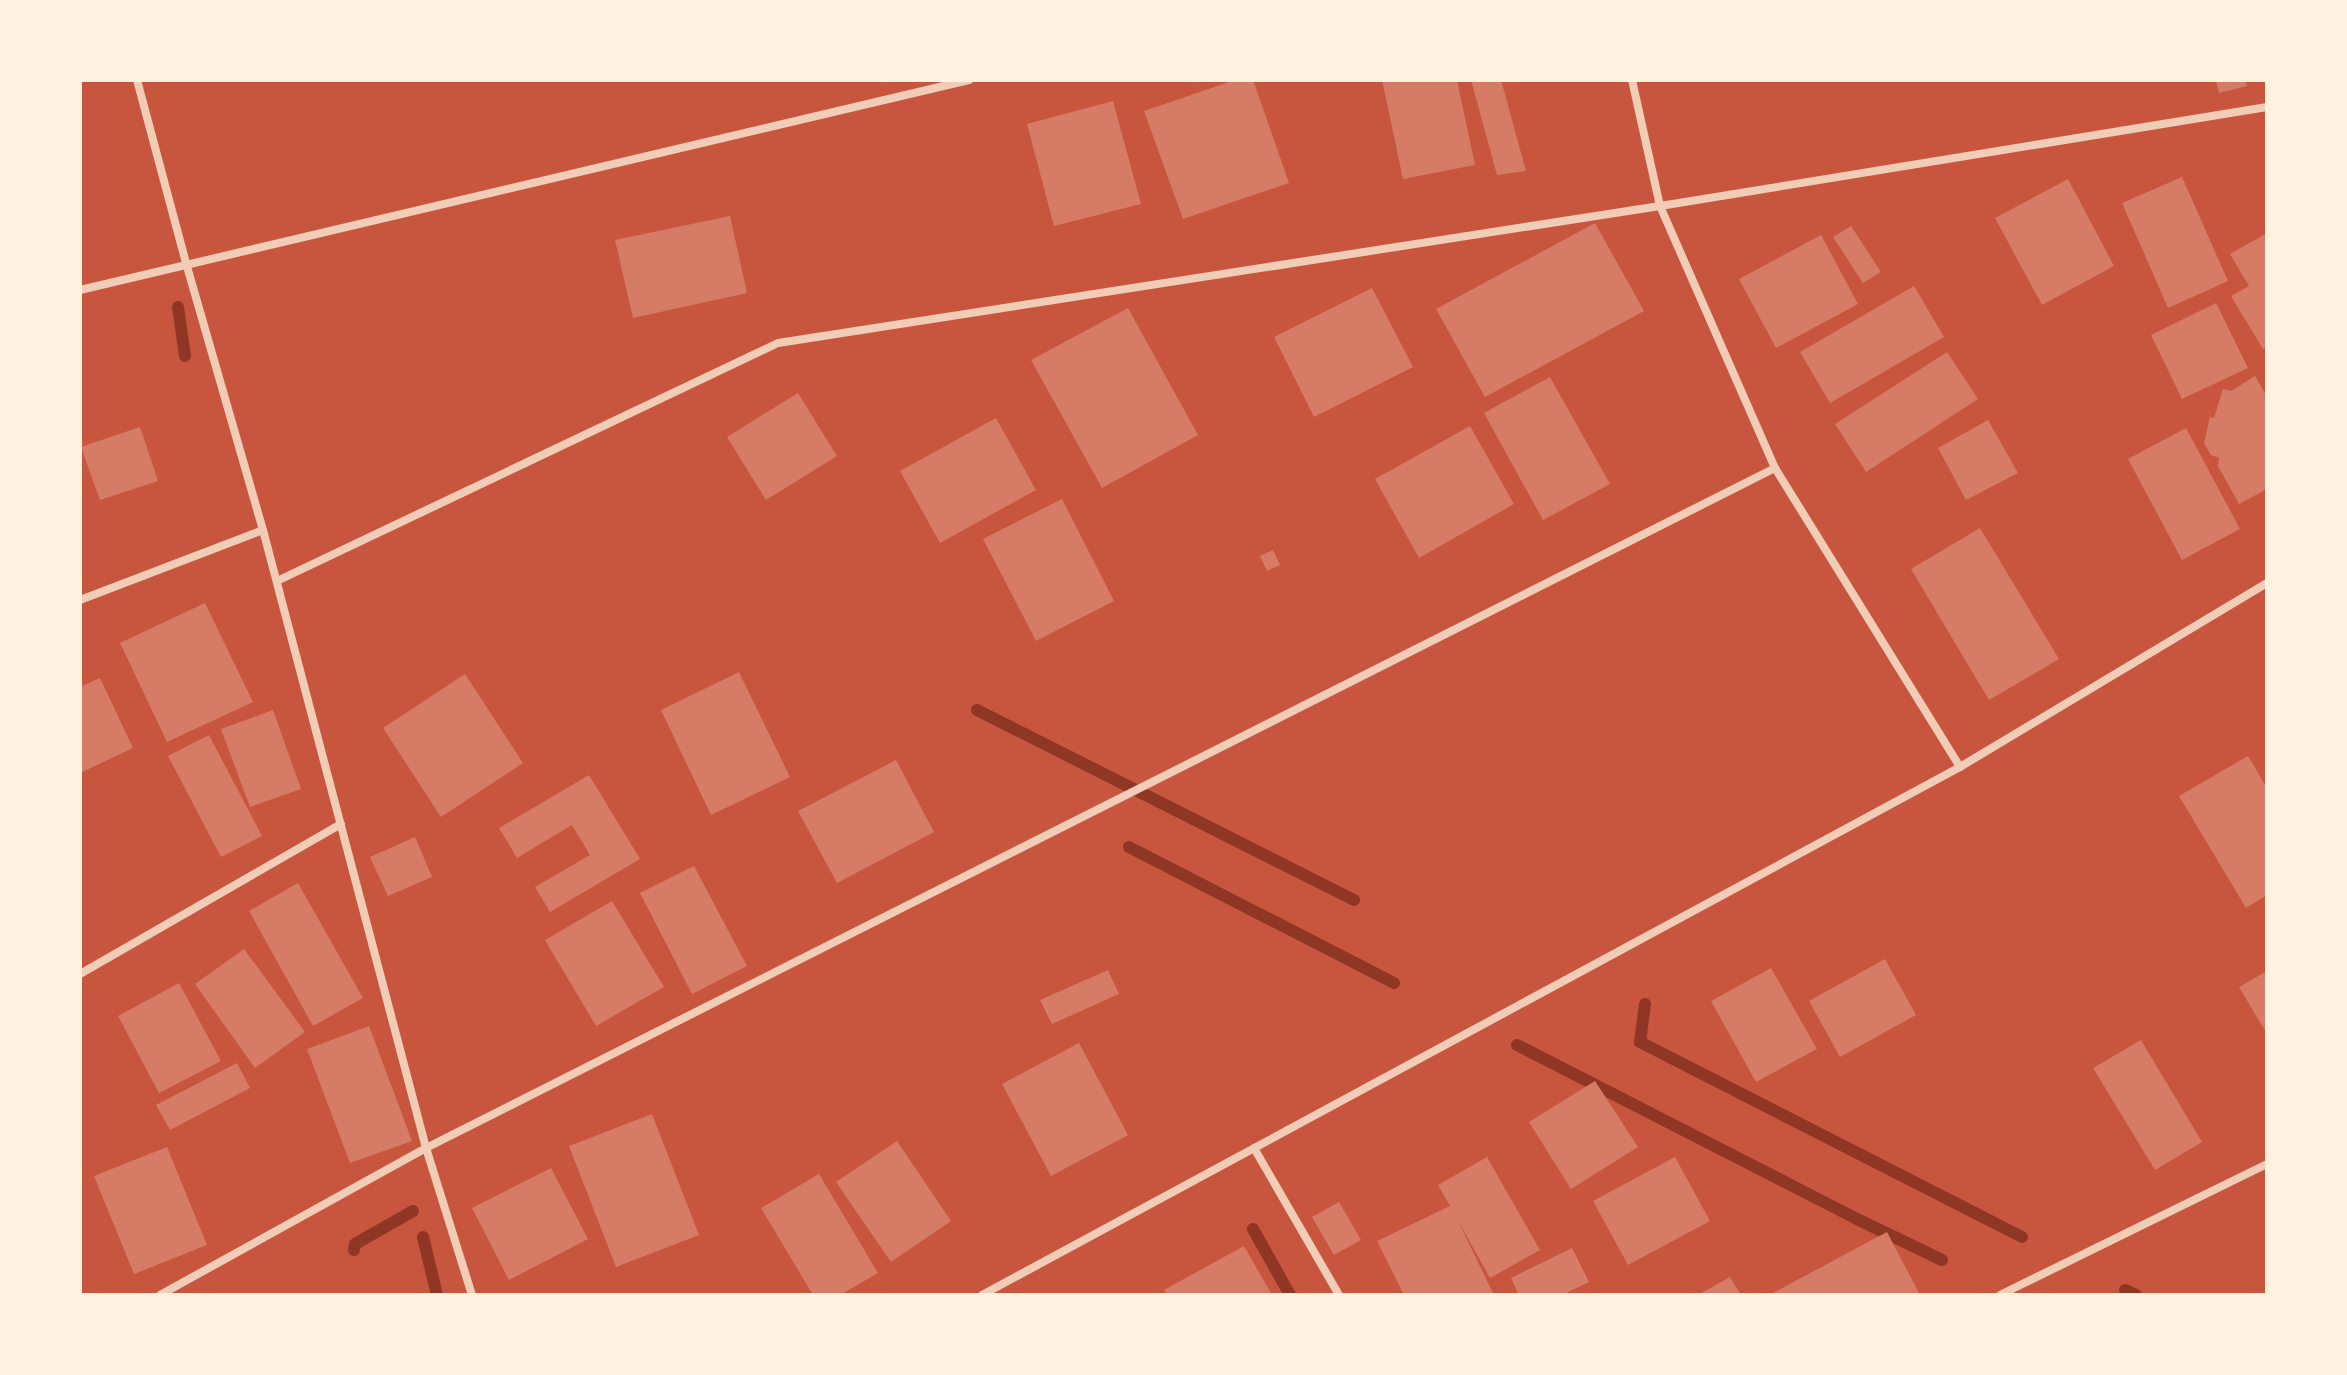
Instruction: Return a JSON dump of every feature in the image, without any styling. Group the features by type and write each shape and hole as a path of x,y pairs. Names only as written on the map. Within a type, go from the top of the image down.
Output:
{"street":[{"path":"137,80 277,581 426,1148 472,1295"},
{"path":"80,290 969,80"},
{"path":"1632,80 1660,206 1775,468 1960,767"},
{"path":"277,581 778,343 1660,206 2267,107"},
{"path":"160,1295 426,1148 1775,468"},
{"path":"80,600 263,530"},
{"path":"982,1295 1960,767 2267,583"},
{"path":"80,974 341,824"},
{"path":"1254,1148 1339,1295"},
{"path":"2000,1295 2267,1164"}],"building":[{"path":"1235,80 1253,80 1289,183 1183,219 1144,111"},
{"path":"1382,80 1457,80 1475,165 1403,179"},
{"path":"1471,80 1501,80 1526,171 1497,175"},
{"path":"2216,80 2245,80 2247,86 2219,93"},
{"path":"1113,101 1141,204 1054,226 1027,124"},
{"path":"2182,177 2228,281 2168,308 2122,203"},
{"path":"2068,179 2114,266 2042,305 1995,218"},
{"path":"730,216 747,293 633,318 615,240"},
{"path":"1595,223 1644,311 1485,397 1436,309"},
{"path":"1851,226 1881,272 1863,283 1833,237"},
{"path":"2267,233 2267,347 2263,349 2231,296 2249,286 2230,254"},
{"path":"1821,235 1858,304 1776,348 1739,279"},
{"path":"1914,286 1944,337 1830,403 1800,352"},
{"path":"1372,288 1413,367 1314,417 1274,337"},
{"path":"2216,303 2248,368 2182,399 2151,335"},
{"path":"1128,308 1198,435 1102,488 1031,360"},
{"path":"1947,352 1978,399 1866,472 1835,424"},
{"path":"2255,376 2267,397 2267,489 2239,504 2218,466 2219,458 2211,455 2204,443 2210,417 2214,418 2223,389 2231,391"},
{"path":"1550,377 1610,484 1543,520 1484,413"},
{"path":"798,393 837,456 766,500 727,437"},
{"path":"996,418 1036,490 940,543 900,471"},
{"path":"1988,420 2018,473 1966,500 1938,448"},
{"path":"1470,426 1514,504 1419,558 1375,479"},
{"path":"140,427 158,481 100,500 81,447"},
{"path":"2186,428 2240,529 2182,560 2128,459"},
{"path":"1062,499 1114,601 1036,641 983,539"},
{"path":"1980,528 2059,659 1989,700 1911,569"},
{"path":"1273,550 1280,565 1267,571 1260,556"},
{"path":"205,603 253,702 167,742 120,643"},
{"path":"739,672 790,777 711,815 661,710"},
{"path":"465,674 523,763 441,817 383,728"},
{"path":"100,678 133,748 80,773 80,687"},
{"path":"273,710 301,789 250,807 221,729"},
{"path":"209,735 262,836 221,857 168,756"},
{"path":"2248,756 2267,788 2267,895 2246,908 2179,796"},
{"path":"896,760 934,832 837,883 798,811"},
{"path":"589,775 640,859 550,912 535,887 590,855 572,825 517,858 499,828"},
{"path":"415,837 432,877 388,896 370,857"},
{"path":"694,866 747,966 692,994 640,893"},
{"path":"298,883 363,998 313,1026 249,911"},
{"path":"612,901 664,987 596,1026 545,940"},
{"path":"244,949 305,1032 255,1068 195,984"},
{"path":"1885,959 1916,1015 1840,1057 1809,1001"},
{"path":"1771,968 1817,1049 1756,1082 1711,1001"},
{"path":"1108,970 1119,994 1052,1024 1040,1000"},
{"path":"2267,971 2267,1034 2239,987"},
{"path":"179,983 221,1061 159,1093 118,1016"},
{"path":"369,1026 412,1141 350,1163 307,1049"},
{"path":"2141,1040 2202,1142 2155,1170 2093,1068"},
{"path":"1079,1043 1128,1135 1051,1176 1002,1084"},
{"path":"237,1063 250,1088 170,1130 156,1105"},
{"path":"1595,1081 1638,1147 1571,1189 1529,1122"},
{"path":"652,1114 699,1235 616,1267 569,1146"},
{"path":"897,1141 951,1221 891,1262 836,1182"},
{"path":"167,1147 207,1245 134,1274 94,1176"},
{"path":"1487,1157 1540,1250 1490,1278 1457,1219 1494,1295 1404,1295 1377,1241 1450,1206 1438,1185"},
{"path":"1675,1157 1710,1221 1628,1265 1593,1201"},
{"path":"551,1168 588,1239 509,1280 472,1208"},
{"path":"819,1174 878,1273 840,1295 813,1295 761,1208"},
{"path":"1339,1202 1361,1240 1334,1255 1312,1217"},
{"path":"1887,1232 1920,1295 1769,1295"},
{"path":"1244,1246 1272,1295 1167,1295 1164,1290"},
{"path":"1572,1248 1589,1282 1562,1295 1519,1295 1511,1278"},
{"path":"1730,1277 1741,1295 1698,1295"}],"waterway":[{"path":"178,307 185,356"},
{"path":"977,710 1354,900"},
{"path":"1129,847 1394,983"},
{"path":"1645,1004 1640,1042 2022,1237"},
{"path":"1517,1045 1942,1260"},
{"path":"354,1250 355,1244 413,1211"},
{"path":"1253,1229 1290,1295"},
{"path":"423,1237 437,1295"},
{"path":"2125,1290 2136,1295"}]}
